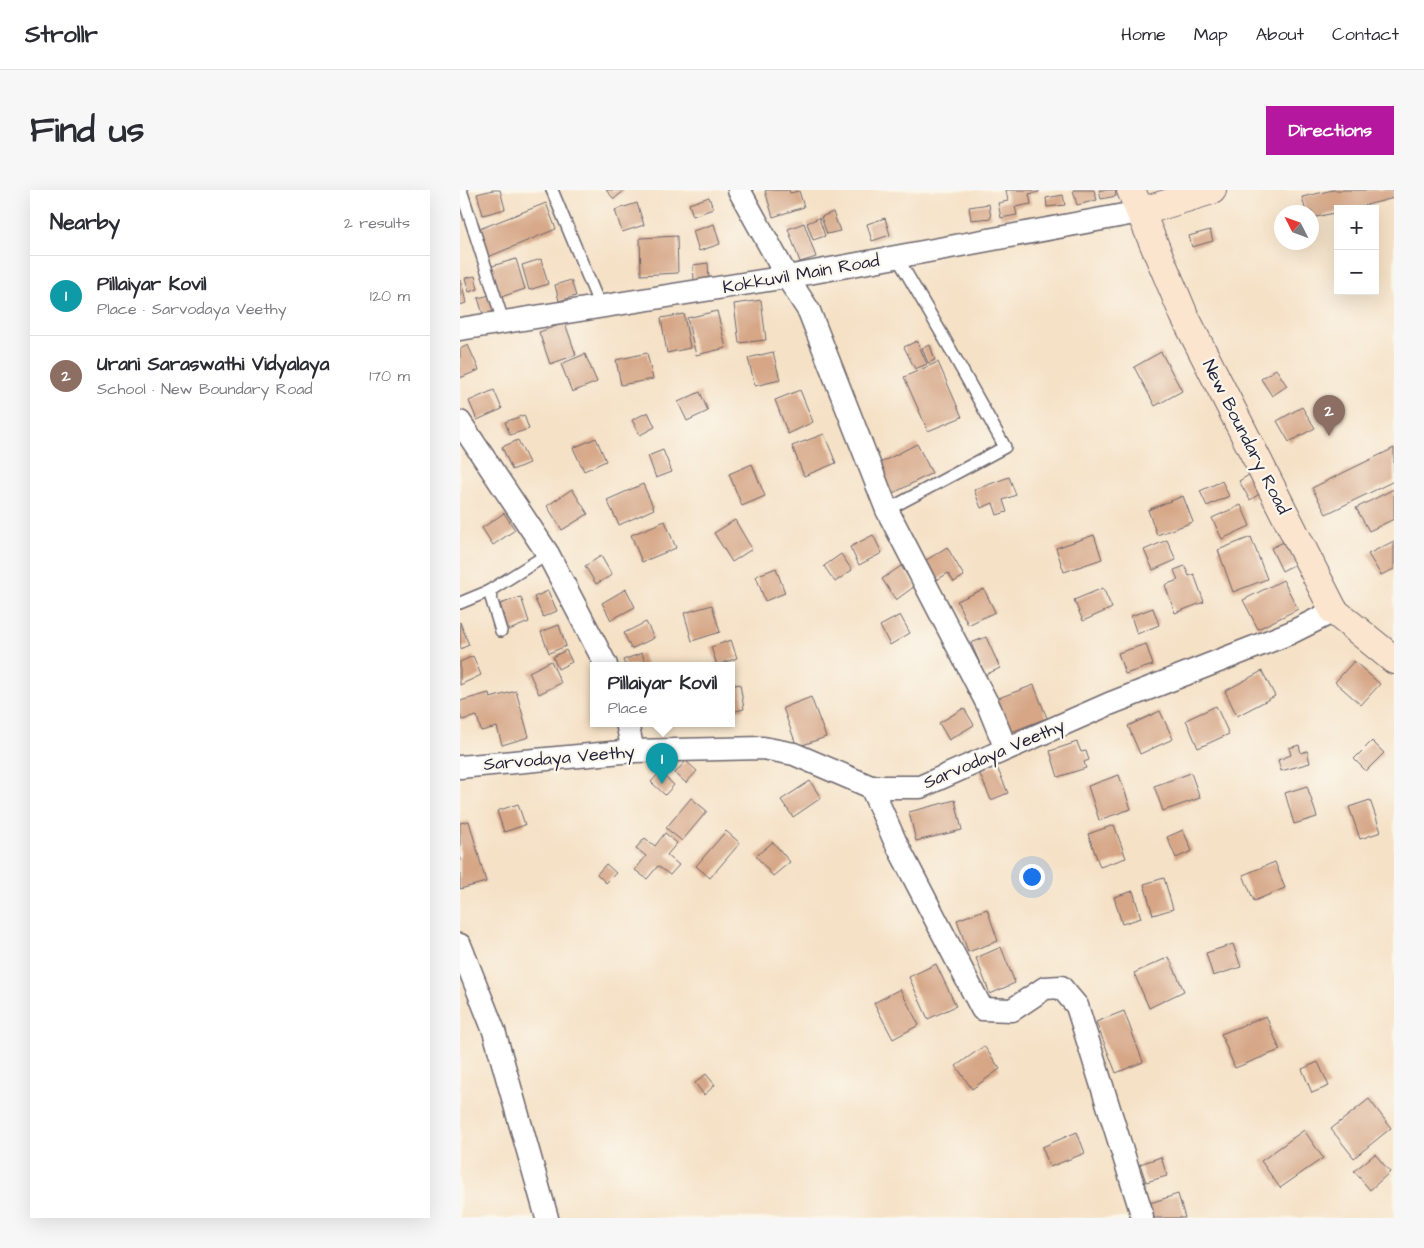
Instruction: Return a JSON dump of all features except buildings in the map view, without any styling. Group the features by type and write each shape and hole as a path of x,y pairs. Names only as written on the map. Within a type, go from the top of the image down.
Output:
{"main road":[{"path":"1135,201 1212,190"},
{"name":"New Boundary Road","path":"1135,201 1184,315 1334,611 1394,660"}],"street":[{"path":"739,190 787,277 809,311 887,510 989,706 1006,749"},
{"name":"Kokkuvil Main Road","path":"460,328 787,277 897,257 1135,201"},
{"path":"460,422 548,554 604,662"},
{"name":"Sarvodaya Veethy","path":"460,767 634,751 763,748 794,754 871,787 920,787 1109,704 1290,633 1334,611"},
{"path":"628,727 634,751"},
{"path":"871,787 895,841 982,1009 1012,1010 1045,988 1061,987 1077,1006 1142,1218"},
{"path":"460,945 494,1031 547,1218"}],"lane":[{"path":"461,190 503,321"},
{"path":"552,190 600,306"},
{"path":"887,510 1005,447 897,257"},
{"path":"460,604 489,591 548,554"},
{"path":"489,591 501,631"}],"place":[{"name":"Urani Saraswathi Vidyalaya","path":"1329,436"},
{"name":"Pillaiyar Kovil","path":"662,784"}]}
